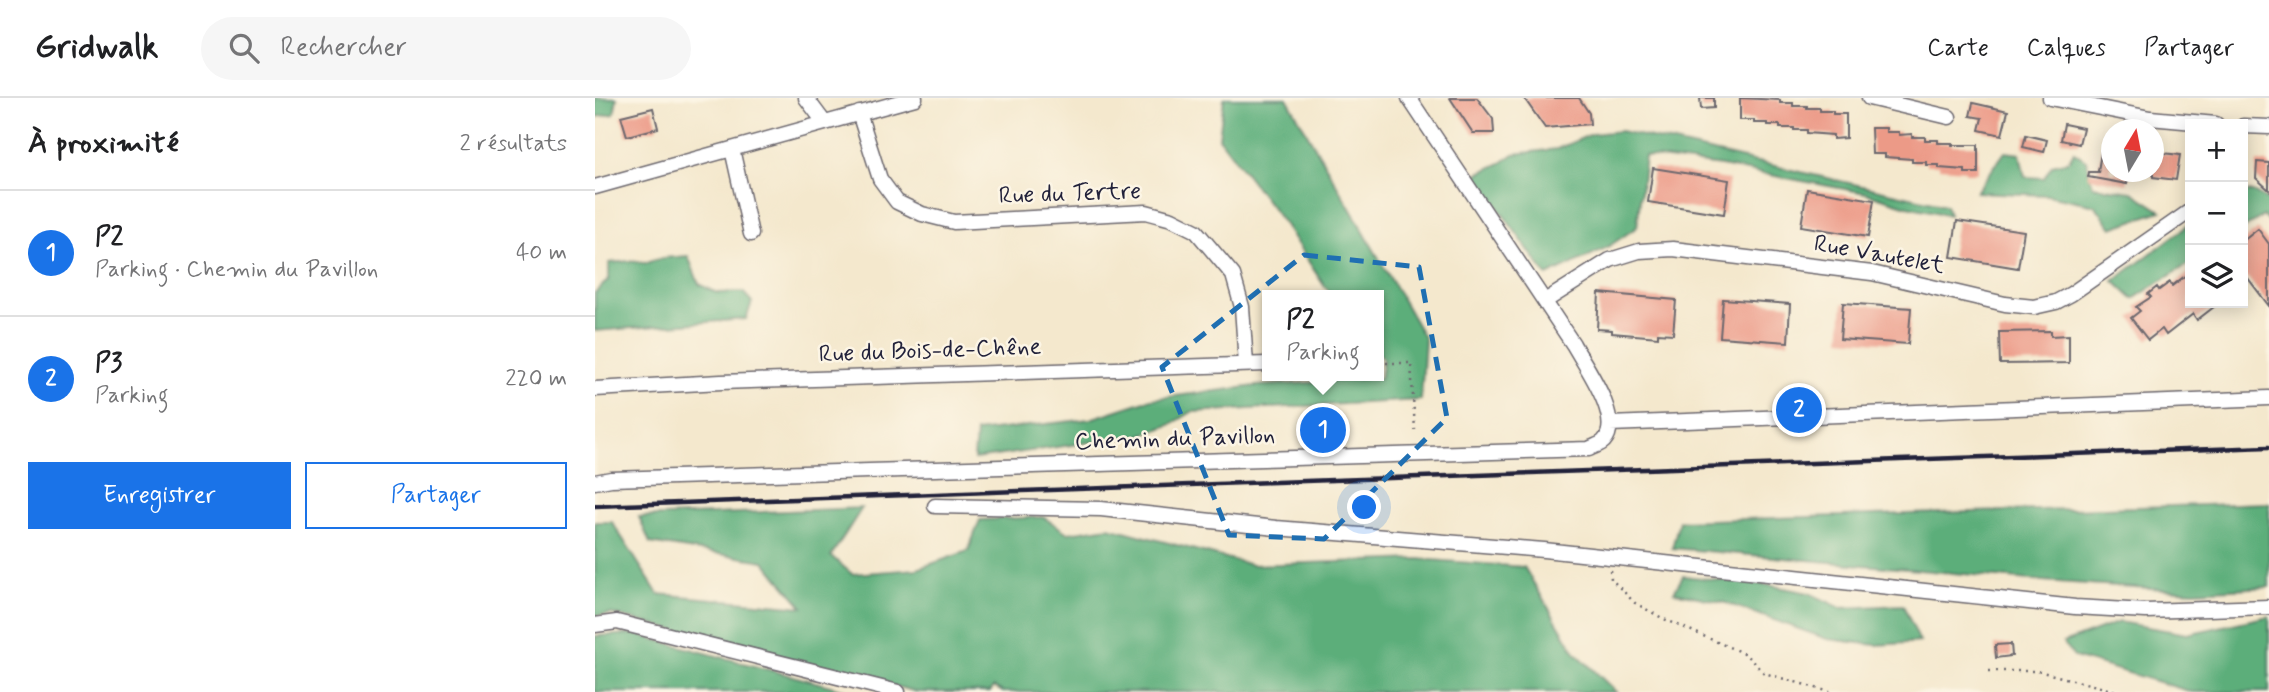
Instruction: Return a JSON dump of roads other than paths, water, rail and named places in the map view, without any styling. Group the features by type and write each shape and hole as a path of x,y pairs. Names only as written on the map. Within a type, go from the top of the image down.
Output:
{"street":[{"path":"806,98 824,122"},
{"path":"595,187 915,98"},
{"path":"1409,98 1545,301 1595,383 1608,413 1610,425 2269,398"},
{"path":"1869,98 1949,117"},
{"path":"2050,98 2081,101 2150,118 2185,121"},
{"name":"Rue du Tertre","path":"859,113 880,179 897,202 922,214 954,222 1146,212 1172,219 1196,231 1215,250 1233,275 1242,307 1246,364"},
{"path":"2248,125 2269,127"},
{"path":"732,149 751,234"},
{"name":"Rue Vautelet","path":"1545,301 1611,260 1639,251 1673,249 1872,273 2005,304 2034,307 2071,295 2185,215"},
{"name":"Rue du Bois-de-Chêne","path":"595,389 720,382 1262,364"},
{"name":"Chemin du Pavillon","path":"595,482 611,478 1224,462 1341,455 1589,449 1603,443 1610,425"},
{"path":"935,506 1101,509 1276,528 1609,556 2075,607 2147,611 2269,607"},
{"path":"595,625 617,622 898,692"}],"railway":[{"path":"595,506 2269,447"}],"place":[{"name":"P3","path":"1799,410"},
{"name":"P2","path":"1323,430"}]}
